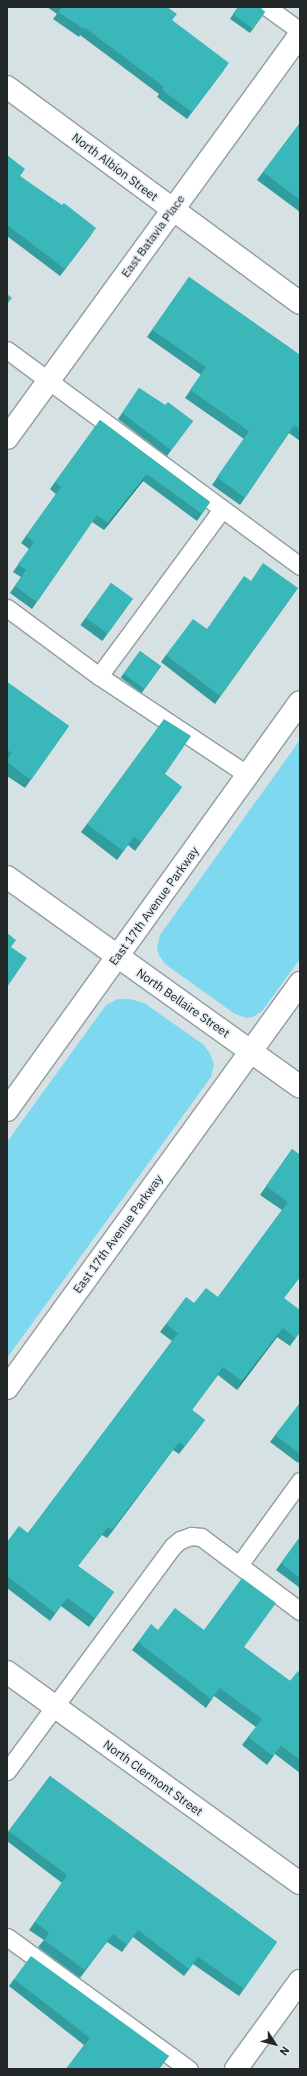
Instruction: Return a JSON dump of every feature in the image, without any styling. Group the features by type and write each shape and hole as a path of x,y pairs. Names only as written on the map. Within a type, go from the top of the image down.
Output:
{"street":[{"name":"East Batavia Place","path":"7,438 300,32"},
{"name":"North Albion Street","path":"7,87 300,303"},
{"name":"East 17th Avenue Parkway","path":"7,1110 300,702"},
{"name":"North Bellaire Street","path":"7,877 300,1087"},
{"name":"East 17th Avenue Parkway","path":"7,1388 250,1050 300,983"},
{"name":"North Clermont Street","path":"7,1672 300,1883"},
{"path":"236,2069 300,1981"}],"lane":[{"path":"267,7 300,32"},
{"path":"7,350 300,566"},
{"path":"99,676 222,509"},
{"path":"7,608 99,676 248,775"},
{"path":"239,1565 300,1481"},
{"path":"7,1771 173,1546 191,1536 201,1537 300,1611"},
{"path":"7,1937 189,2069"}],"shaded area":[{"path":"300,740 300,959 262,1011 253,1017 246,1018 235,1014 165,964 159,955 157,947 160,935"},
{"path":"118,999 130,999 144,1003 204,1045 214,1064 211,1077 7,1358 7,1142 106,1005"}],"building":[{"path":"62,7 167,7 177,14 172,20 229,63 192,112 162,90 164,87 85,28 84,29 58,12"},
{"path":"238,7 260,7 265,12 253,29 233,14"},
{"path":"300,123 300,200 263,172"},
{"path":"7,155 25,169 20,176 62,205 64,203 96,228 65,269 7,225"},
{"path":"189,277 300,355 300,429 294,425 245,498 217,477 249,431 190,390 206,367 152,330"},
{"path":"7,294 12,298 7,304"},
{"path":"139,388 165,405 168,402 193,421 171,450 122,413"},
{"path":"100,420 210,502 202,514 147,474 108,523 97,515 37,602 15,586 26,570 18,564 34,542 26,536 61,487 55,482"},
{"path":"263,563 298,588 220,696 166,655 193,619 207,629 244,576 251,581"},
{"path":"111,583 133,599 108,634 86,618"},
{"path":"140,651 161,666 145,689 124,674"},
{"path":"7,682 69,726 31,780 7,762 12,753 7,750"},
{"path":"164,719 191,736 165,774 182,787 141,842 134,837 123,851 87,824"},
{"path":"7,933 16,940 11,947 27,958 7,987"},
{"path":"292,1149 300,1155 300,1277 284,1298 300,1310 300,1331 295,1338 283,1328 242,1381 223,1367 192,1410 205,1420 185,1446 179,1442 112,1530 108,1527 78,1566 114,1592 95,1618 67,1598 55,1613 7,1576 7,1542 19,1526 28,1533 178,1333 166,1324 186,1297 194,1303 206,1288 218,1297 288,1202 266,1186"},
{"path":"300,1403 300,1454 275,1435"},
{"path":"300,1537 300,1578 281,1563"},
{"path":"242,1578 276,1603 244,1647 290,1681 298,1671 300,1673 300,1760 281,1746 273,1756 248,1737 262,1719 220,1688 211,1699 138,1642 151,1624 158,1630 175,1608 204,1630"},
{"path":"50,1776 277,1942 244,1989 198,1957 189,1969 138,1930 127,1945 113,1934 85,1970 44,1940 49,1933 35,1922 67,1875 9,1831"},
{"path":"31,1956 169,2056 158,2069 66,2069 90,2038 14,1979"}]}
